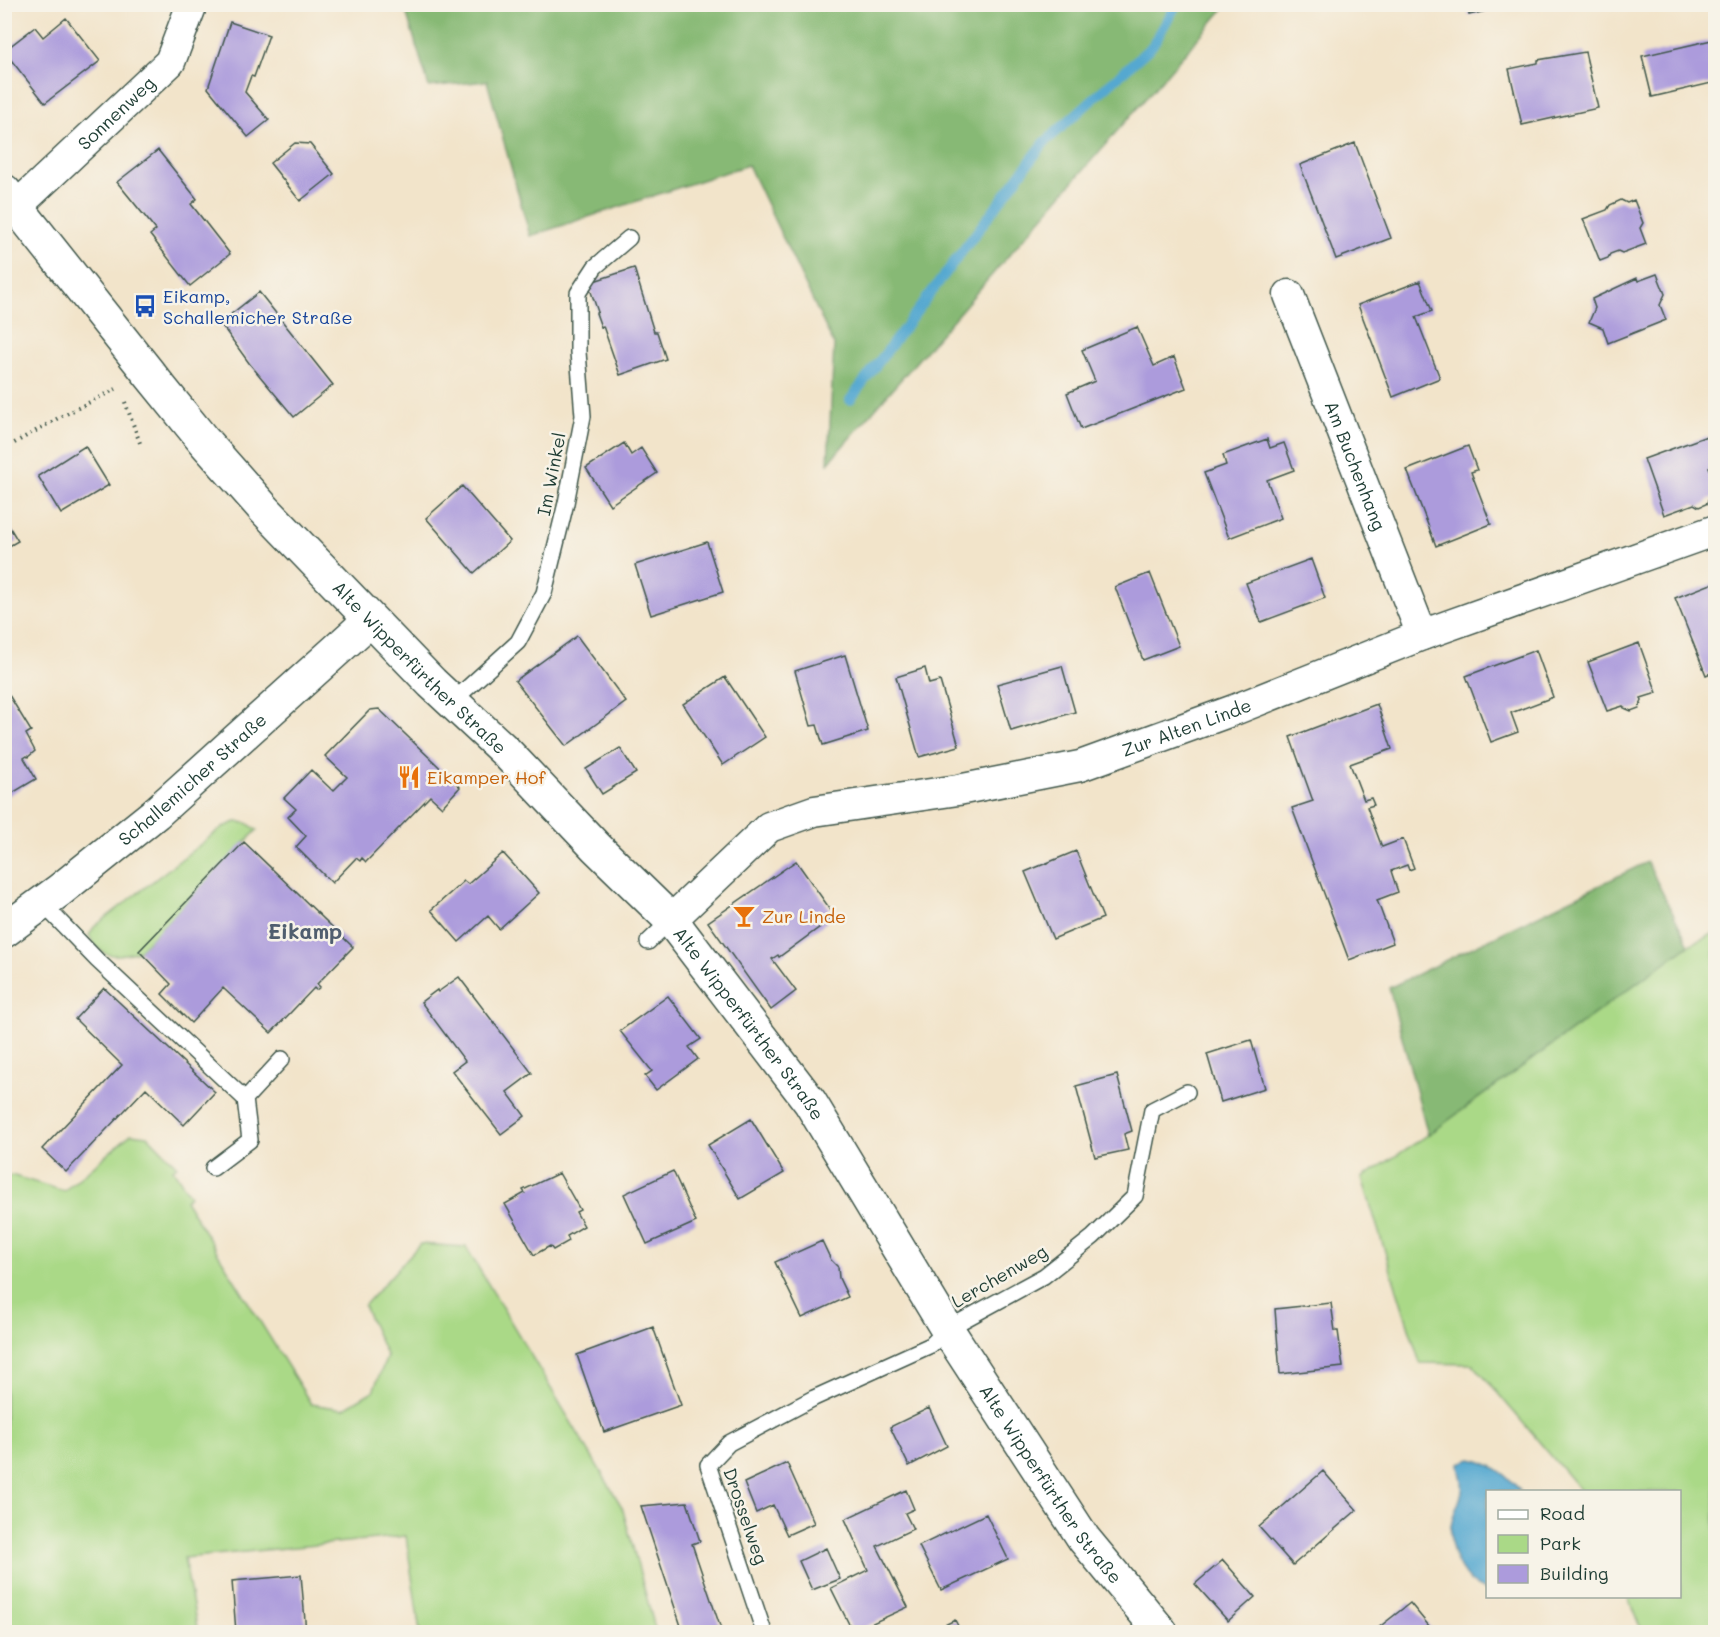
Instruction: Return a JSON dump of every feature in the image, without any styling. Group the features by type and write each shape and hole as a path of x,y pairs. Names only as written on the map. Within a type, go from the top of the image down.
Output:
{"main road":[{"name":"Alte Wipperfürther Straße","path":"11,198 203,440 265,510 370,620 506,753 596,847 660,931 810,1102 947,1329 1084,1539 1161,1632"},
{"name":"Schallemicher Straße","path":"4,931 156,813 370,620"}],"street":[{"name":"Sonnenweg","path":"11,198 170,62 192,4"},
{"name":"Am Buchenhang","path":"1289,295 1422,635"},
{"name":"Zur Alten Linde","path":"660,931 770,827 814,811 957,790 1080,766 1234,710 1422,635 1716,530"}],"lane":[{"name":"Im Winkel","path":"453,702 518,642 544,593 566,503 583,416 578,352 578,293 595,267 629,238"},
{"path":"42,903 97,960 245,1099 250,1140 213,1168"},
{"path":"245,1099 282,1059"},
{"name":"Lerchenweg","path":"947,1329 1044,1276 1102,1229 1135,1196 1152,1110 1188,1092"},
{"name":"Drosselweg","path":"764,1632 708,1465 729,1443 814,1398 931,1345 947,1329"}],"path":[{"path":"4,449 60,417 120,387"},
{"path":"124,398 140,443"}],"green space":[{"path":"404,4 1227,5 828,463 834,345 748,165 530,236 487,81 429,87"},
{"path":"236,822 247,823 257,830 139,951 110,955 99,949 89,935 94,927 223,827"},
{"path":"1647,862 1689,945 1428,1135 1389,988"},
{"path":"1715,933 1715,1632 1642,1632 1628,1598 1681,1598 1681,1490 1580,1490 1473,1364 1420,1363 1362,1178 1428,1135 1689,945"},
{"path":"131,1134 148,1136 177,1166 173,1169 190,1196 185,1200 311,1404 343,1409 373,1391 387,1357 364,1306 420,1244 466,1247 622,1507 656,1632 420,1632 406,1536 184,1558 198,1632 5,1632 5,1178 11,1175 64,1191"}],"water":[{"path":"1471,1459 1485,1463 1498,1470 1519,1490 1486,1490 1486,1590 1471,1582 1466,1576 1457,1562 1452,1546 1452,1521 1462,1487 1459,1463"}],"building":[{"path":"1467,4 1511,4 1511,5 1469,15"},
{"path":"66,18 100,61 45,103 4,51 35,27 43,37"},
{"path":"230,22 269,35 254,77 251,76 245,92 269,120 248,137 208,88"},
{"path":"1716,39 1716,82 1652,97 1642,56"},
{"path":"1585,52 1598,108 1522,125 1509,69 1538,63 1538,60"},
{"path":"295,143 310,144 334,174 300,201 270,163"},
{"path":"1355,143 1391,238 1336,259 1300,165"},
{"path":"158,150 197,199 191,204 230,254 190,286 150,235 156,230 117,182"},
{"path":"1621,200 1627,203 1634,200 1643,223 1640,228 1646,244 1622,253 1618,251 1600,261 1583,219 1607,210 1610,205"},
{"path":"634,268 654,332 657,332 666,359 620,375 603,326 601,327 596,313 598,312 588,283"},
{"path":"1657,274 1665,294 1660,305 1666,320 1608,343 1603,328 1589,322 1595,308 1592,299 1637,278 1638,281"},
{"path":"1420,281 1432,311 1416,317 1440,378 1393,397 1358,305"},
{"path":"259,292 333,385 294,417 249,363 220,323"},
{"path":"1137,327 1154,366 1174,357 1186,388 1081,429 1067,393 1095,381 1082,350"},
{"path":"1707,436 1716,458 1716,464 1709,467 1716,484 1716,496 1699,507 1694,504 1664,515 1644,459"},
{"path":"1267,439 1270,448 1284,443 1294,470 1267,480 1281,518 1229,538 1204,473 1226,465 1223,455"},
{"path":"624,443 631,455 641,448 657,473 610,505 586,468"},
{"path":"85,446 109,485 61,514 38,476"},
{"path":"1468,446 1477,470 1471,472 1491,524 1436,546 1407,470"},
{"path":"462,486 510,541 474,573 426,518"},
{"path":"4,518 18,541 4,549"},
{"path":"707,542 723,592 651,615 635,565"},
{"path":"1311,559 1325,598 1261,622 1246,583"},
{"path":"1150,573 1179,646 1143,660 1115,587"},
{"path":"1716,582 1716,671 1706,675 1675,598"},
{"path":"577,636 626,702 566,746 515,681"},
{"path":"1639,643 1657,693 1641,698 1639,708 1631,711 1623,706 1607,711 1588,662"},
{"path":"1536,650 1553,697 1511,713 1518,732 1491,742 1466,676"},
{"path":"845,655 868,731 823,745 817,725 811,726 795,671"},
{"path":"1062,666 1075,712 1011,731 997,684"},
{"path":"925,668 929,684 940,681 959,746 919,757 896,677"},
{"path":"725,677 765,737 723,765 683,704"},
{"path":"4,687 31,731 26,734 35,751 24,758 36,779 4,798"},
{"path":"1377,704 1392,749 1350,764 1364,800 1371,798 1374,805 1367,807 1382,847 1403,839 1414,868 1409,870 1407,865 1391,871 1398,892 1377,900 1393,943 1349,960 1292,808 1313,801 1290,737"},
{"path":"379,709 460,787 442,807 430,796 366,862 362,858 360,861 356,858 332,883 296,847 306,836 288,817 296,809 284,798 311,770 333,791 347,777 325,756 370,710"},
{"path":"620,748 636,773 602,794 586,769"},
{"path":"244,842 353,947 317,984 320,987 316,990 314,988 271,1033 223,988 191,1023 162,994 171,984 139,951"},
{"path":"1076,851 1103,918 1053,939 1025,872"},
{"path":"503,853 539,893 499,929 488,916 459,942 431,910 464,881 468,884"},
{"path":"796,861 835,916 779,957 778,955 772,959 796,991 771,1010 708,922"},
{"path":"459,977 532,1073 507,1092 525,1116 501,1134 452,1071 465,1061 421,1002"},
{"path":"104,988 215,1092 184,1125 146,1088 66,1172 42,1149 122,1065 75,1019"},
{"path":"668,996 701,1039 689,1047 698,1059 656,1090 645,1076 652,1071 620,1031"},
{"path":"1251,1040 1265,1088 1221,1102 1207,1054"},
{"path":"1117,1075 1132,1131 1124,1134 1128,1150 1095,1157 1076,1086"},
{"path":"751,1119 784,1173 740,1199 708,1145"},
{"path":"673,1171 696,1222 647,1244 624,1194"},
{"path":"559,1173 580,1210 576,1212 584,1226 567,1236 569,1241 553,1250 550,1246 534,1255 505,1204 525,1193 523,1190"},
{"path":"822,1241 831,1260 838,1267 839,1278 848,1297 802,1318 775,1262"},
{"path":"1331,1303 1343,1367 1280,1374 1275,1309"},
{"path":"653,1327 681,1405 604,1432 577,1355"},
{"path":"929,1408 947,1446 909,1466 890,1427"},
{"path":"787,1463 814,1523 787,1535 773,1505 756,1513 744,1483"},
{"path":"1323,1471 1357,1510 1293,1565 1259,1527"},
{"path":"906,1490 914,1509 905,1513 913,1529 877,1546 908,1607 853,1632 831,1588 868,1570 845,1519"},
{"path":"687,1502 700,1541 692,1544 722,1632 683,1632 641,1506"},
{"path":"986,1514 1008,1559 941,1590 919,1546"},
{"path":"826,1548 840,1579 812,1590 799,1561"},
{"path":"1223,1560 1255,1597 1228,1621 1195,1584"},
{"path":"301,1575 306,1632 236,1632 232,1581"},
{"path":"1410,1603 1434,1632 1373,1632"},
{"path":"955,1620 961,1632 930,1632"}],"waterway":[{"path":"850,400 1044,143 1152,46 1177,4"}],"place":[{"name":"Eikamp, Schallemicher Straße","path":"145,306"},
{"name":"Eikamper Hof","path":"409,777"},
{"name":"Zur Linde","path":"744,916"}],"district":[{"name":"Eikamp","path":"305,930"}]}
